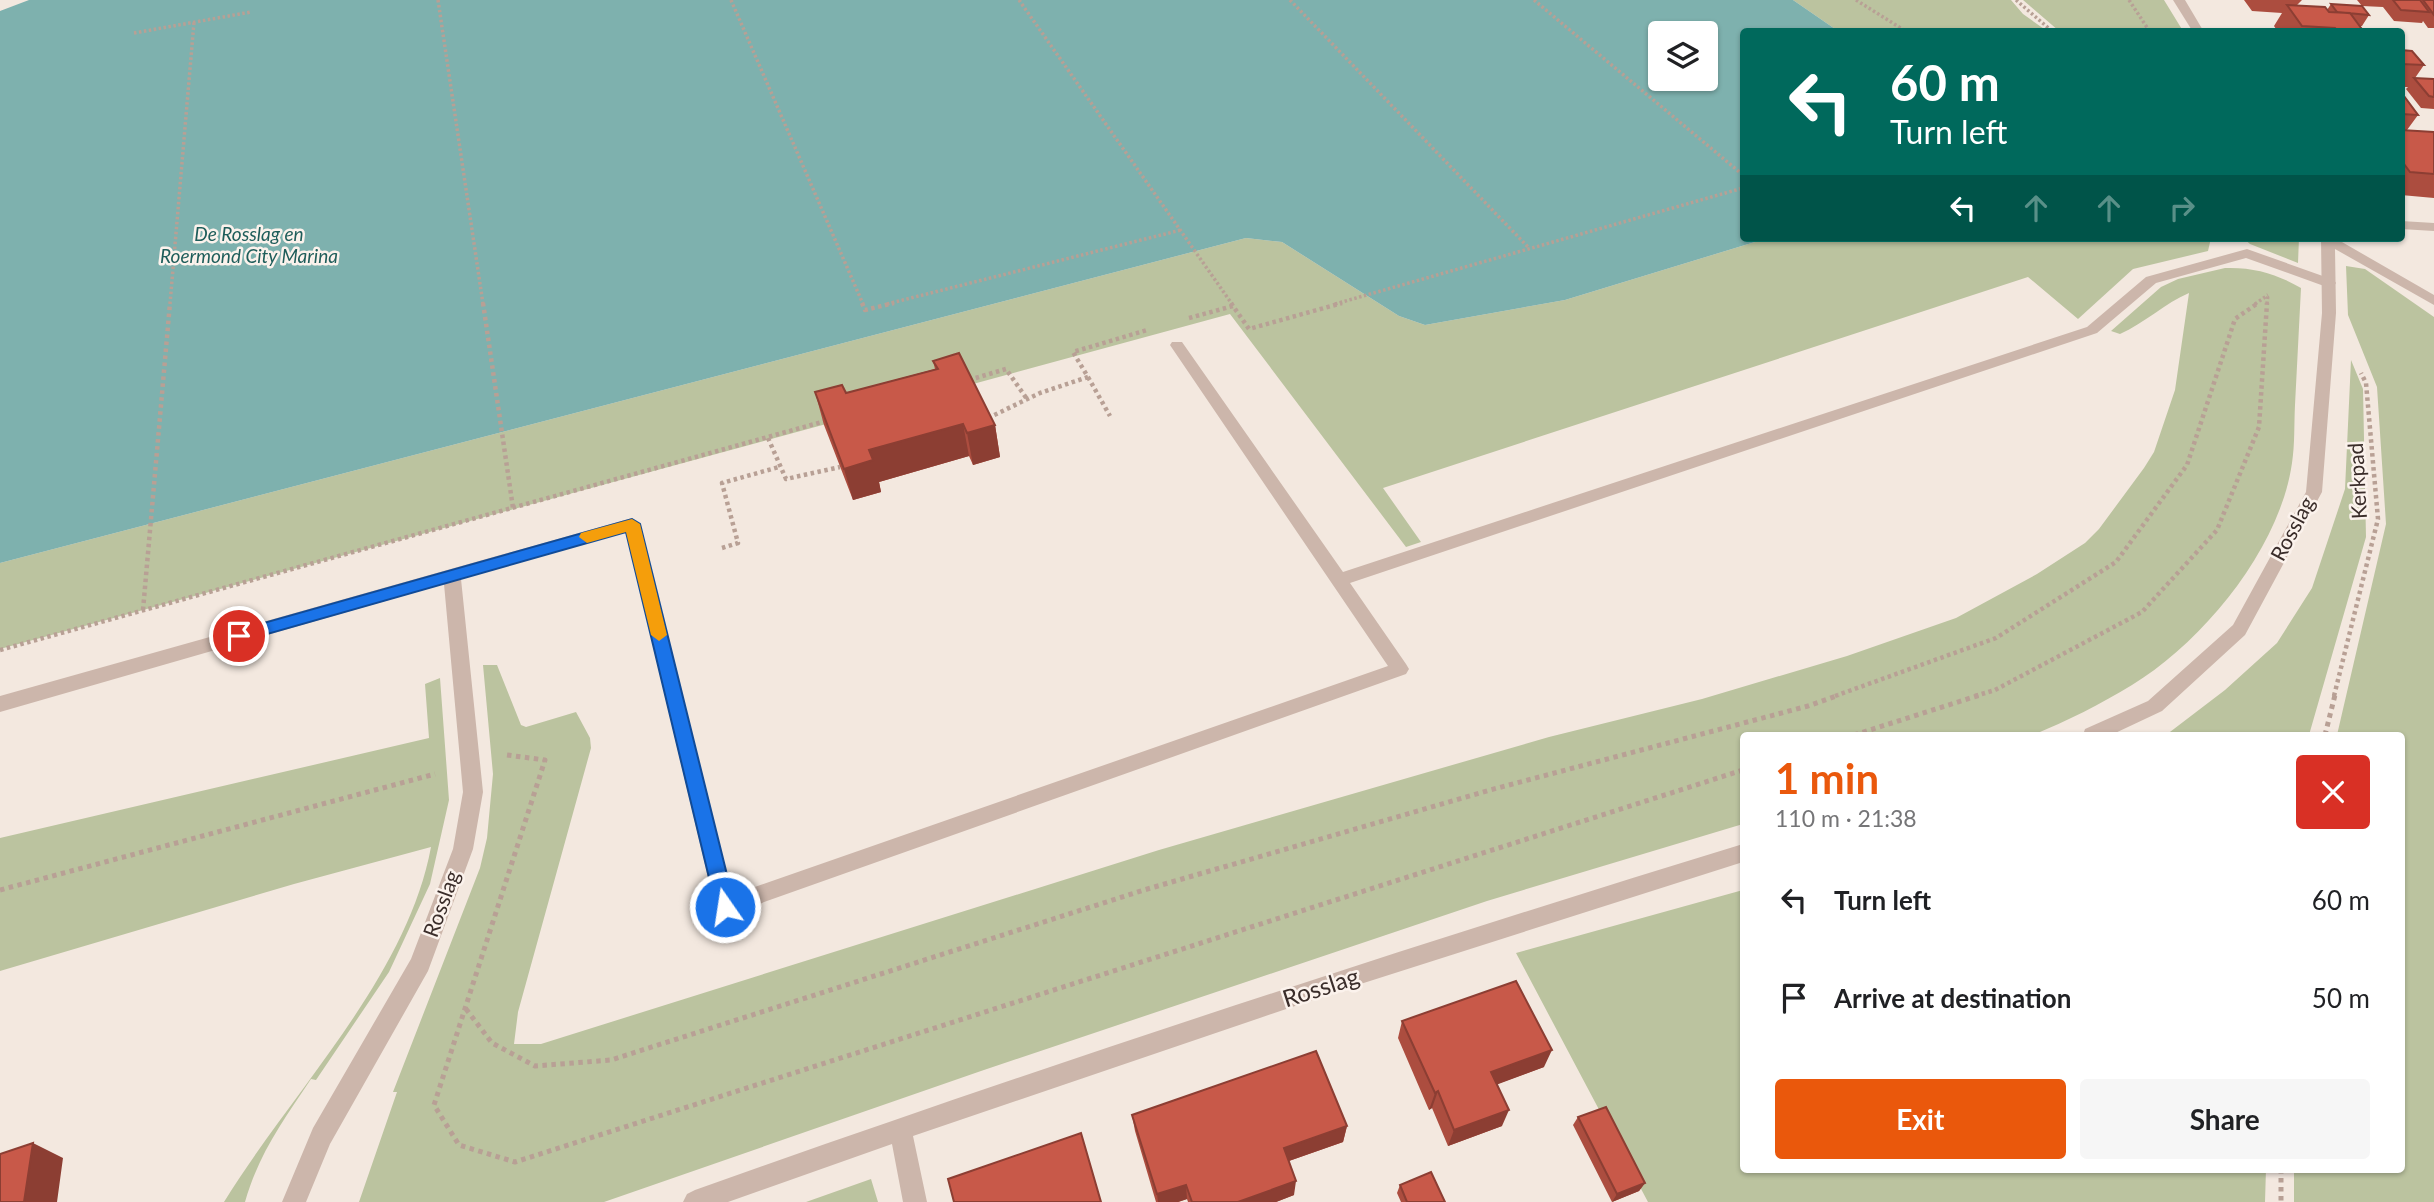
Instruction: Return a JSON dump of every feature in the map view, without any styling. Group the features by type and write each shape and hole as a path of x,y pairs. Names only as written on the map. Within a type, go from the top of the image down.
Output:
{"street":[{"path":"2179,0 2196,28"},
{"path":"2405,225 2434,227"},
{"name":"Rosslag","path":"2099,732 2155,706 2239,630 2314,492 2329,283 2329,242"},
{"path":"2334,242 2434,301"},
{"path":"1340,580 2092,330 2151,280 2247,253 2329,283"},
{"path":"0,704 632,524 725,907 1400,669 1177,345"},
{"name":"Rosslag","path":"294,1202 321,1136 420,964 463,849 472,792 452,576"},
{"name":"Rosslag","path":"695,1202 900,1128 1528,919 1740,854"},
{"path":"900,1128 915,1202"}],"path":[{"path":"438,0 513,508"},
{"path":"731,0 865,310 1181,230"},
{"path":"1019,0 1233,306"},
{"path":"1290,0 1529,248"},
{"path":"1534,0 1740,172"},
{"path":"1856,0 1901,28"},
{"path":"2016,0 2048,28"},
{"path":"2129,0 2147,28"},
{"path":"134,33 251,12"},
{"path":"143,610 194,22"},
{"path":"1249,329 1740,189"},
{"path":"466,1008 492,1043 535,1066 611,1060 1144,890 1490,790 1808,706 1996,638 2116,562 2188,465 2235,318 2269,294 2259,427 2217,530 2142,612 1995,690 1863,732"},
{"path":"966,381 1006,369 1027,400"},
{"name":"Kerkpad","path":"2326,732 2378,519 2366,383 2360,371"},
{"path":"1088,377 1110,416"},
{"path":"983,420 1067,384"},
{"path":"0,650 834,419"},
{"path":"768,438 786,480 840,467"},
{"path":"722,548 738,543 722,483 779,467"},
{"path":"504,754 545,760 434,1105 459,1145 514,1162 1740,771"},
{"path":"0,890 443,772"},
{"path":"2281,1173 2281,1202"}],"green space":[{"path":"1793,0 2011,0 2023,14 2043,28 1834,28"},
{"path":"2023,0 2164,0 2181,28 2056,28"},
{"path":"1246,238 1282,242 1399,316 1425,325 1565,300 1755,242 2210,242 2208,251 2133,269 2078,319 2028,277 1383,488 1421,542 1406,547 1230,314 0,649 0,563"},
{"path":"2248,242 2299,242 2298,263"},
{"path":"2346,266 2365,269 2434,317 2434,1202 2294,1202 2294,1173 2405,1173 2405,732 2338,732 2386,524 2377,387 2348,315"},
{"path":"2225,268 2246,269 2265,272 2301,288 2292,463 2285,495 2272,527 2255,559 2211,618 2186,644 2159,666 2084,712 2040,732 1740,732 1740,825 1487,901 981,1071 604,1202 359,1202 397,1092 393,1092 480,868 487,838 493,774 483,665 497,665 521,725 526,727 576,712 590,738 591,748 518,1012 514,1044 541,1044 1159,850 1549,737 1702,699 1847,656 1956,618 2037,574 2085,543 2099,529 2144,468 2154,452 2175,390 2189,293 2120,334 2111,331 2161,287 2178,279"},
{"path":"2351,360 2363,389 2366,537 2310,732 2170,732 2225,690 2277,643 2312,588 2345,489"},
{"path":"440,678 449,800 430,884 389,972 316,1080 311,1079 282,1123 257,1168 245,1202 224,1202 373,987 398,942 418,895 431,847 294,884 0,971 0,838 429,738 425,684"},
{"path":"1740,891 1740,1173 2266,1173 2265,1202 1648,1202 1516,953"},
{"path":"871,1179 878,1202 806,1202"}],"water":[{"name":"De Rosslag en Roermond City Marina","path":"29,0 1793,0 1834,28 1740,28 1740,242 1755,242 1565,300 1425,325 1399,316 1282,242 1246,238 0,563 0,11"}],"building":[{"path":"2393,0 2420,0 2429,12 2401,10"},
{"path":"2423,0 2434,0 2434,15"},
{"path":"2331,4 2362,6 2369,15 2337,12"},
{"path":"2287,5 2325,7 2329,12 2350,13 2361,28 2335,28 2302,26"},
{"path":"2405,50 2412,51 2424,65 2405,64"},
{"path":"2414,78 2434,79 2434,97 2429,96"},
{"path":"2405,97 2418,115 2405,114"},
{"path":"2405,130 2434,132 2434,174 2410,172 2405,165"},
{"path":"959,353 995,425 967,433 963,424 869,450 873,460 844,469 815,392 842,385 846,393 938,369 933,361"},
{"path":"1516,981 1552,1050 1491,1072 1509,1110 1454,1130 1438,1091 1435,1093 1402,1021"},
{"path":"1316,1051 1347,1126 1284,1148 1296,1181 1238,1202 1192,1202 1186,1185 1157,1194 1132,1115"},
{"path":"1606,1107 1645,1183 1617,1194 1578,1117"},
{"path":"1081,1133 1101,1202 954,1202 948,1179"},
{"path":"33,1143 24,1202 0,1202 0,1154"},
{"path":"1431,1172 1445,1202 1407,1202 1400,1185"}],"slow traffic":[{"path":"587,537 632,524 659,635"}],"route":[{"path":"239,636 632,524 725,907"}]}
